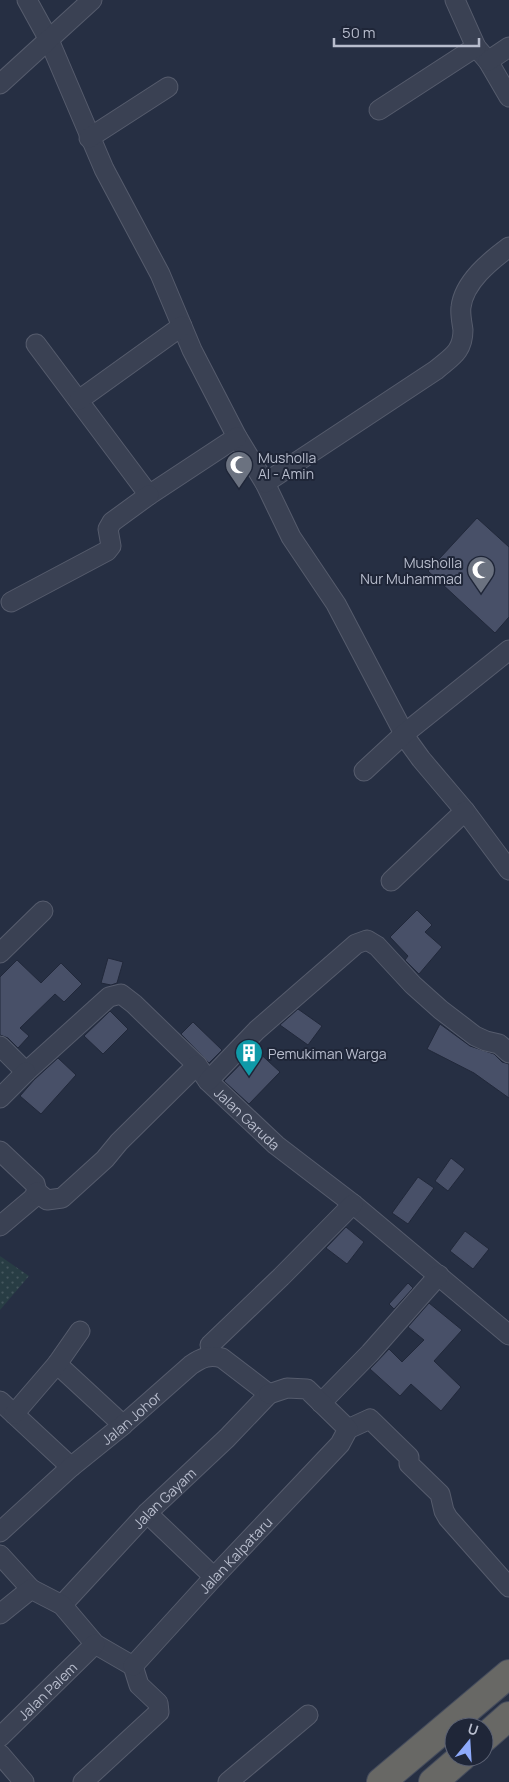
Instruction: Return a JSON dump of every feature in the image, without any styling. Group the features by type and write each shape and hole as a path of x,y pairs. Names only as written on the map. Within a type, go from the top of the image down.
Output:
{"highway":[{"path":"381,1782 509,1674"},
{"path":"494,1729 509,1716"},
{"path":"433,1782 450,1767"}],"street":[{"path":"27,0 49,40 89,138 104,169 160,274 192,350 237,437 265,483 291,537 336,604 406,737 421,759 465,811 509,870"},
{"path":"0,84 92,0"},
{"path":"455,0 476,47 488,62 509,97"},
{"path":"379,110 476,47"},
{"path":"488,62 509,47"},
{"path":"89,138 168,87"},
{"path":"265,483 436,370 459,350 463,332 461,308 465,293 494,258 509,247"},
{"path":"79,400 182,326"},
{"path":"36,344 149,495"},
{"path":"11,602 106,551 111,546 108,529 112,522 149,495 237,437"},
{"path":"364,771 509,650"},
{"path":"391,881 465,811"},
{"path":"0,953 43,912"},
{"path":"208,1081 272,1016 356,944 367,940 377,946 413,985 474,1036 486,1041 506,1043"},
{"name":"Jalan Garuda","path":"26,1072 109,997 121,994 134,1004 197,1065 208,1081 276,1146 353,1204 509,1335"},
{"path":"0,1046 26,1072 0,1098"},
{"path":"0,1151 35,1184 37,1192 48,1200 62,1198 105,1158 197,1065"},
{"path":"0,1226 32,1199 37,1192"},
{"path":"210,1345 353,1204"},
{"path":"321,1403 370,1353 438,1275"},
{"path":"71,1467 7,1408 57,1364 80,1331"},
{"name":"Jalan Johor","path":"0,1532 71,1467 201,1358 214,1355 222,1358 269,1394"},
{"path":"57,1364 122,1425"},
{"path":"269,1394 288,1388 307,1389 321,1403 344,1436 370,1419 409,1457 409,1464 440,1494 444,1511 448,1518 509,1586"},
{"name":"Jalan Gayam","path":"62,1605 147,1513 227,1438 269,1394"},
{"name":"Jalan Kalpataru","path":"132,1666 344,1436"},
{"path":"147,1513 214,1577"},
{"path":"0,1555 31,1588 62,1605 95,1644 132,1666 139,1685 158,1703 159,1712 83,1782"},
{"path":"0,1614 31,1588"},
{"name":"Jalan Palem","path":"0,1737 95,1644"},
{"path":"228,1782 308,1715"},
{"path":"0,1754 24,1782"}],"shaded area":[{"path":"0,1256 29,1276 0,1310"}],"building":[{"name":"Musholla Nur Muhammad","path":"477,518 509,547 509,617 495,633 428,571"},
{"path":"417,910 432,925 425,932 442,947 419,974 405,960 408,956 390,937"},
{"path":"108,958 123,962 117,983 111,985 101,983"},
{"path":"17,960 41,983 61,963 82,984 64,1002 55,994 20,1028 29,1036 18,1048 8,1038 0,1035 0,977"},
{"path":"298,1009 322,1026 308,1045 280,1025"},
{"path":"110,1011 128,1029 103,1054 84,1036"},
{"path":"193,1022 222,1050 209,1063 181,1034"},
{"path":"440,1024 470,1046 494,1054 502,1062 509,1064 509,1098 474,1073 427,1049"},
{"name":"Pemukiman Warga","path":"255,1049 280,1072 249,1104 224,1081"},
{"path":"58,1058 76,1075 41,1114 20,1096"},
{"path":"451,1158 465,1169 448,1191 435,1181"},
{"path":"418,1177 434,1188 408,1224 392,1213"},
{"path":"346,1227 364,1242 347,1264 326,1248"},
{"path":"465,1231 489,1249 473,1269 450,1251"},
{"path":"408,1283 413,1288 394,1309 389,1304"},
{"path":"429,1303 462,1330 434,1361 461,1387 441,1411 411,1384 400,1396 370,1369 389,1349 402,1362 424,1340 408,1327"}],"place":[{"name":"Musholla Al - Amin","path":"239,489"},
{"name":"Musholla Nur Muhammad","path":"481,594"},
{"name":"Pemukiman Warga","path":"249,1077"}]}
